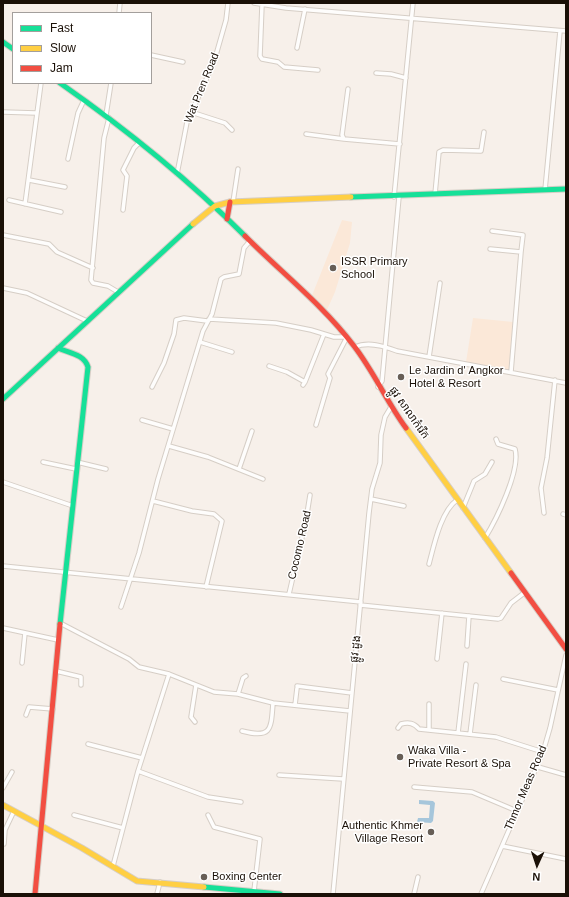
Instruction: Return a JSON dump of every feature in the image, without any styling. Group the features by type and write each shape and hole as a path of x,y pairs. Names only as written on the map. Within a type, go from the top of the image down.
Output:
{"main road":[{"path":"3,42 12,48"},
{"name":"ផ្លូវ សាលាកំរើក","path":"61,84 82,103 107,117 215,206 326,312 355,347 390,408 565,646"},
{"path":"3,399 203,214 215,206 232,202 396,197 566,189"},
{"path":"227,219 227,211 232,202"},
{"path":"35,894 53,709 58,640 87,361 83,357 58,348"},
{"path":"3,805 137,880 239,892 254,891 280,894"}],"street":[{"name":"Wat Pren Road","path":"177,174 186,125 191,112 207,82 214,62 226,20 228,3"},
{"path":"254,3 305,10 566,31"},
{"path":"378,387 382,381 400,144 413,3"},
{"path":"262,5 260,56 262,59 278,62 284,67 318,70"},
{"path":"298,48 305,10"},
{"path":"545,190 560,31"},
{"path":"152,54 183,62"},
{"path":"376,73 391,74 406,78"},
{"path":"25,204 41,84"},
{"path":"111,84 104,138 92,282 108,286 118,292"},
{"path":"344,139 342,135 348,89"},
{"path":"68,159 82,103"},
{"path":"3,112 36,113"},
{"path":"191,112 225,123 232,130"},
{"path":"435,195 439,152 443,150 481,151 484,132"},
{"path":"306,134 400,144"},
{"path":"123,210 127,176 123,170 134,148 139,143"},
{"path":"232,202 238,169"},
{"path":"29,180 65,187"},
{"path":"9,200 61,212"},
{"path":"492,231 523,235 510,372"},
{"path":"3,235 49,244 57,252 93,268"},
{"path":"121,607 131,579 200,342 221,280 224,277 239,274 245,247 250,241"},
{"path":"490,249 521,252"},
{"path":"429,357 440,283"},
{"path":"3,288 26,293 87,321"},
{"path":"152,387 174,334 176,320 184,318 276,323 324,334 347,337 328,374 330,378 316,425"},
{"path":"269,366 287,372 304,384 324,334"},
{"path":"200,342 232,352"},
{"path":"355,347 362,344 385,347 429,357 566,383"},
{"path":"544,512 541,488 547,458 555,380"},
{"name":"ផ្លូវ ដូង","path":"333,894 371,499 380,463 381,435 386,413 390,408"},
{"path":"142,420 174,429"},
{"path":"239,469 252,431"},
{"path":"485,538 504,501 516,457 515,449 498,444 496,439"},
{"path":"169,446 208,457 263,479"},
{"path":"43,462 76,469"},
{"path":"77,462 106,469"},
{"path":"463,508 474,481 485,474 492,462"},
{"path":"3,482 73,506"},
{"name":"Cocomo Road","path":"288,594 306,520 310,495"},
{"path":"371,499 404,506"},
{"path":"429,564 445,516 450,505 457,500"},
{"path":"153,501 192,511 214,514 222,520 206,586"},
{"path":"3,566 288,594 361,604 500,619 515,599 524,592"},
{"path":"437,659 442,613"},
{"path":"467,646 469,616"},
{"path":"60,623 129,659 139,667 169,674 214,692 238,694 273,703 350,711"},
{"path":"3,628 58,640"},
{"path":"22,663 25,633"},
{"name":"Thmor Meas Road","path":"481,894 502,846 514,809 538,767 543,752 566,654"},
{"path":"458,733 466,664"},
{"path":"56,671 81,677 82,685"},
{"path":"113,866 138,771 169,674"},
{"path":"238,694 244,677 246,676"},
{"path":"503,679 558,690"},
{"path":"195,722 191,717 196,685"},
{"path":"470,734 476,685"},
{"path":"295,705 297,687 352,693"},
{"path":"242,731 256,734 266,732 269,729 273,703"},
{"path":"429,704 429,730"},
{"path":"26,714 29,707 53,709"},
{"path":"398,728 401,724 414,724 419,729 498,738 543,752"},
{"path":"88,744 142,758"},
{"path":"538,767 566,775"},
{"path":"138,771 208,797 241,802"},
{"path":"3,788 12,772"},
{"path":"279,775 343,779"},
{"path":"414,787 472,792 514,809"},
{"path":"4,844 5,830 14,811"},
{"path":"74,814 123,828"},
{"path":"208,815 214,827 260,839 254,891"},
{"path":"502,846 566,859"},
{"path":"414,894 418,877"},
{"path":"157,894 160,882"}],"shaded area":[{"name":"ISSR Primary School","path":"342,220 352,222 350,243 335,292 326,312 311,298"},
{"path":"473,318 513,322 509,370 466,362"}],"water":[{"path":"419,800 433,801 435,803 433,821 431,823 417,822 418,818 429,818 430,805 419,804"}],"traffic: fast":[{"path":"3,42 12,48"},
{"path":"61,84 109,118 179,175 245,236"},
{"path":"351,197 566,189"},
{"path":"3,399 193,224"},
{"path":"58,348 76,354 83,359 88,367 60,624"},
{"path":"204,887 280,894"}],"traffic: slow":[{"path":"193,224 215,206 230,202 351,197"},
{"path":"406,428 511,573"},
{"path":"3,805 82,848 137,881 204,887"}],"traffic: jam":[{"path":"227,219 230,202"},
{"path":"245,236 316,303 342,331 361,356 406,428"},
{"path":"511,573 566,649"},
{"path":"35,894 60,624"}],"place":[{"name":"ISSR Primary School","path":"333,268"},
{"name":"Le Jardin d' Angkor Hotel & Resort","path":"401,377"},
{"name":"Waka Villa - Private Resort & Spa","path":"400,757"},
{"name":"Authentic Khmer Village Resort","path":"431,832"},
{"name":"Boxing Center","path":"204,877"}]}
